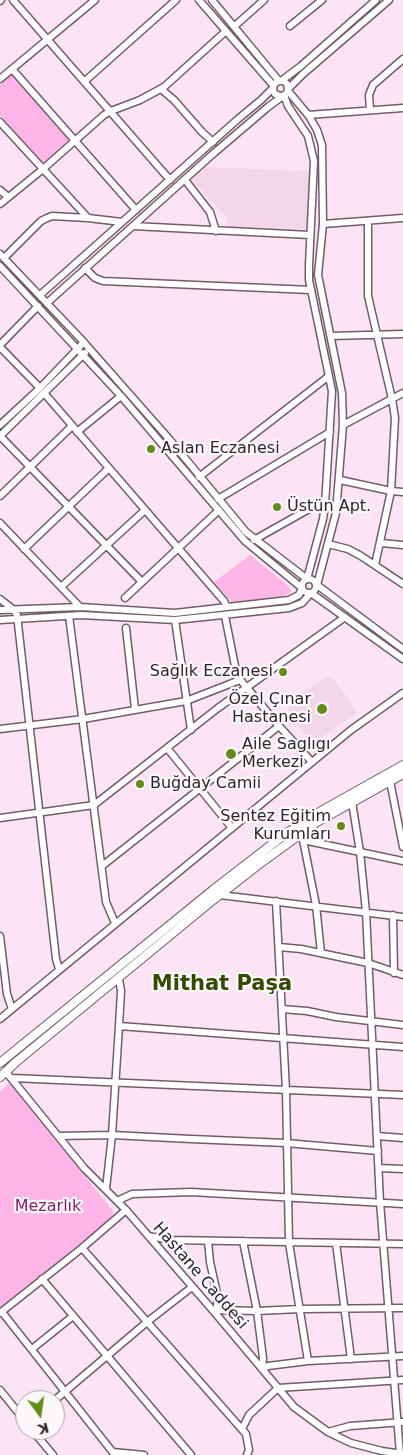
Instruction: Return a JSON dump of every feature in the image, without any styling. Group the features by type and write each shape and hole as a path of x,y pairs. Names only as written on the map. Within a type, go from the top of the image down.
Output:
{"main road":[{"path":"0,1063 213,890 284,835 314,815 403,765"},
{"path":"3,1074 220,895 301,838 317,822 403,774"}],"street":[{"path":"13,0 111,110 170,180"},
{"path":"0,79 95,0"},
{"path":"85,81 176,0"},
{"path":"0,620 70,616 116,616 175,620 225,616 289,608 302,602 315,591 317,586 336,513 343,425 342,393 318,275 323,224 322,145 317,130 308,115 285,93 275,94 273,86 199,0"},
{"path":"0,610 80,607 175,613 289,600 299,596 302,584 307,579 323,518 332,391 311,290 309,265 314,161 312,146 308,136 288,106 285,93 286,82 280,81 212,0"},
{"path":"237,24 264,0"},
{"path":"290,26 322,0"},
{"path":"40,295 262,100 273,86 301,66 376,0"},
{"path":"47,303 184,180 285,93 303,74 389,0"},
{"path":"0,204 111,110 140,100 160,89 226,31"},
{"path":"370,110 369,95 373,85 403,58"},
{"path":"12,69 136,210"},
{"path":"160,89 174,100 213,142"},
{"path":"308,115 403,108"},
{"path":"0,122 88,218"},
{"path":"184,180 210,212 215,222 216,231"},
{"path":"0,190 8,198"},
{"path":"122,222 52,216 42,221 2,256 84,342 254,540 307,579 312,580 317,586 403,649"},
{"path":"323,224 403,218"},
{"path":"368,221 368,296 395,418 391,491 375,565"},
{"path":"133,226 310,235"},
{"path":"0,266 121,396 245,541 302,588 304,592 311,594 345,617 403,659"},
{"path":"85,268 95,278 103,280 311,290"},
{"path":"38,306 0,346 42,390 178,547 227,607"},
{"path":"331,336 403,334"},
{"path":"84,342 0,436 142,582"},
{"path":"0,425 89,349"},
{"path":"199,477 329,376"},
{"path":"343,425 403,394"},
{"path":"77,432 121,396"},
{"path":"0,496 72,426"},
{"path":"218,500 330,432"},
{"path":"395,439 403,440"},
{"path":"24,548 109,468"},
{"path":"340,480 403,492"},
{"path":"254,540 325,500"},
{"path":"61,587 144,510"},
{"path":"125,598 219,510"},
{"path":"0,523 80,607"},
{"path":"381,543 403,545"},
{"path":"328,544 348,549 403,584"},
{"path":"0,600 14,610 17,619 56,959 59,969"},
{"path":"70,616 106,902 115,923"},
{"path":"225,616 237,676 312,762"},
{"path":"0,818 94,805 246,687 345,617"},
{"path":"175,620 190,730"},
{"path":"126,628 135,709"},
{"path":"0,729 83,719 186,701 240,680"},
{"path":"0,1019 351,730 403,693"},
{"path":"102,866 279,726"},
{"path":"167,748 232,828"},
{"path":"390,781 403,847"},
{"path":"352,802 360,852 366,912 380,1202 395,1381 401,1422 402,1454"},
{"path":"321,953 316,906 301,838 403,861"},
{"path":"220,895 403,917"},
{"path":"276,901 286,1090 289,1243 308,1361"},
{"path":"393,915 394,973"},
{"path":"0,936 7,994 12,1009"},
{"path":"279,946 321,953 368,964 403,975"},
{"path":"106,1188 112,1135 119,1026 121,991 119,979"},
{"path":"282,1009 307,1010 336,1017 403,1025"},
{"path":"119,1026 403,1047"},
{"name":"Hastane Caddesi","path":"3,1074 12,1078 84,1168 106,1188 216,1312 294,1407 328,1432 351,1443 402,1454"},
{"path":"12,1078 403,1095"},
{"path":"58,1136 112,1135 378,1151"},
{"path":"377,1136 403,1138"},
{"path":"379,1168 403,1169"},
{"path":"117,1201 132,1194 191,1192 403,1204"},
{"path":"126,1210 82,1248 1,1312 66,1391 114,1454 144,1455"},
{"path":"148,1236 172,1240 403,1244"},
{"path":"208,1241 210,1262 218,1298 216,1312 300,1308 403,1308"},
{"path":"243,1241 263,1358 262,1369"},
{"path":"336,1243 346,1308 351,1359"},
{"path":"82,1248 246,1434 247,1455"},
{"path":"42,1279 191,1455"},
{"path":"66,1391 192,1287"},
{"path":"32,1349 73,1316"},
{"path":"262,1369 268,1366 308,1361 403,1356"},
{"path":"242,1429 249,1415 278,1388 403,1380"},
{"path":"0,1390 15,1409"},
{"path":"328,1432 340,1427 401,1422"},
{"path":"40,1440 53,1455"}],"shaded area":[{"path":"205,167 309,171 307,229 227,226 227,218 191,179"},
{"name":"Özel Çınar Hastanesi","path":"327,677 333,679 357,713 313,744 288,714 289,706 296,697"}],"green space":[{"path":"12,74 70,139 43,164 0,115 0,85"},
{"path":"250,555 285,583 291,590 290,593 280,597 232,602 214,582"},
{"name":"Mezarlık","path":"10,1083 113,1211 112,1218 0,1308 0,1091"}],"place":[{"name":"Aslan Eczanesi","path":"151,449"},
{"name":"Üstün Apt.","path":"277,507"},
{"name":"Sağlık Eczanesi","path":"283,672"},
{"name":"Özel Çınar Hastanesi","path":"322,709"},
{"name":"Aile Saglıgı Merkezi","path":"231,754"},
{"name":"Buğday Camii","path":"140,784"},
{"name":"Sentez Eğitim Kurumları","path":"341,826"}],"district":[{"name":"Mithat Paşa","path":"222,985"}]}
